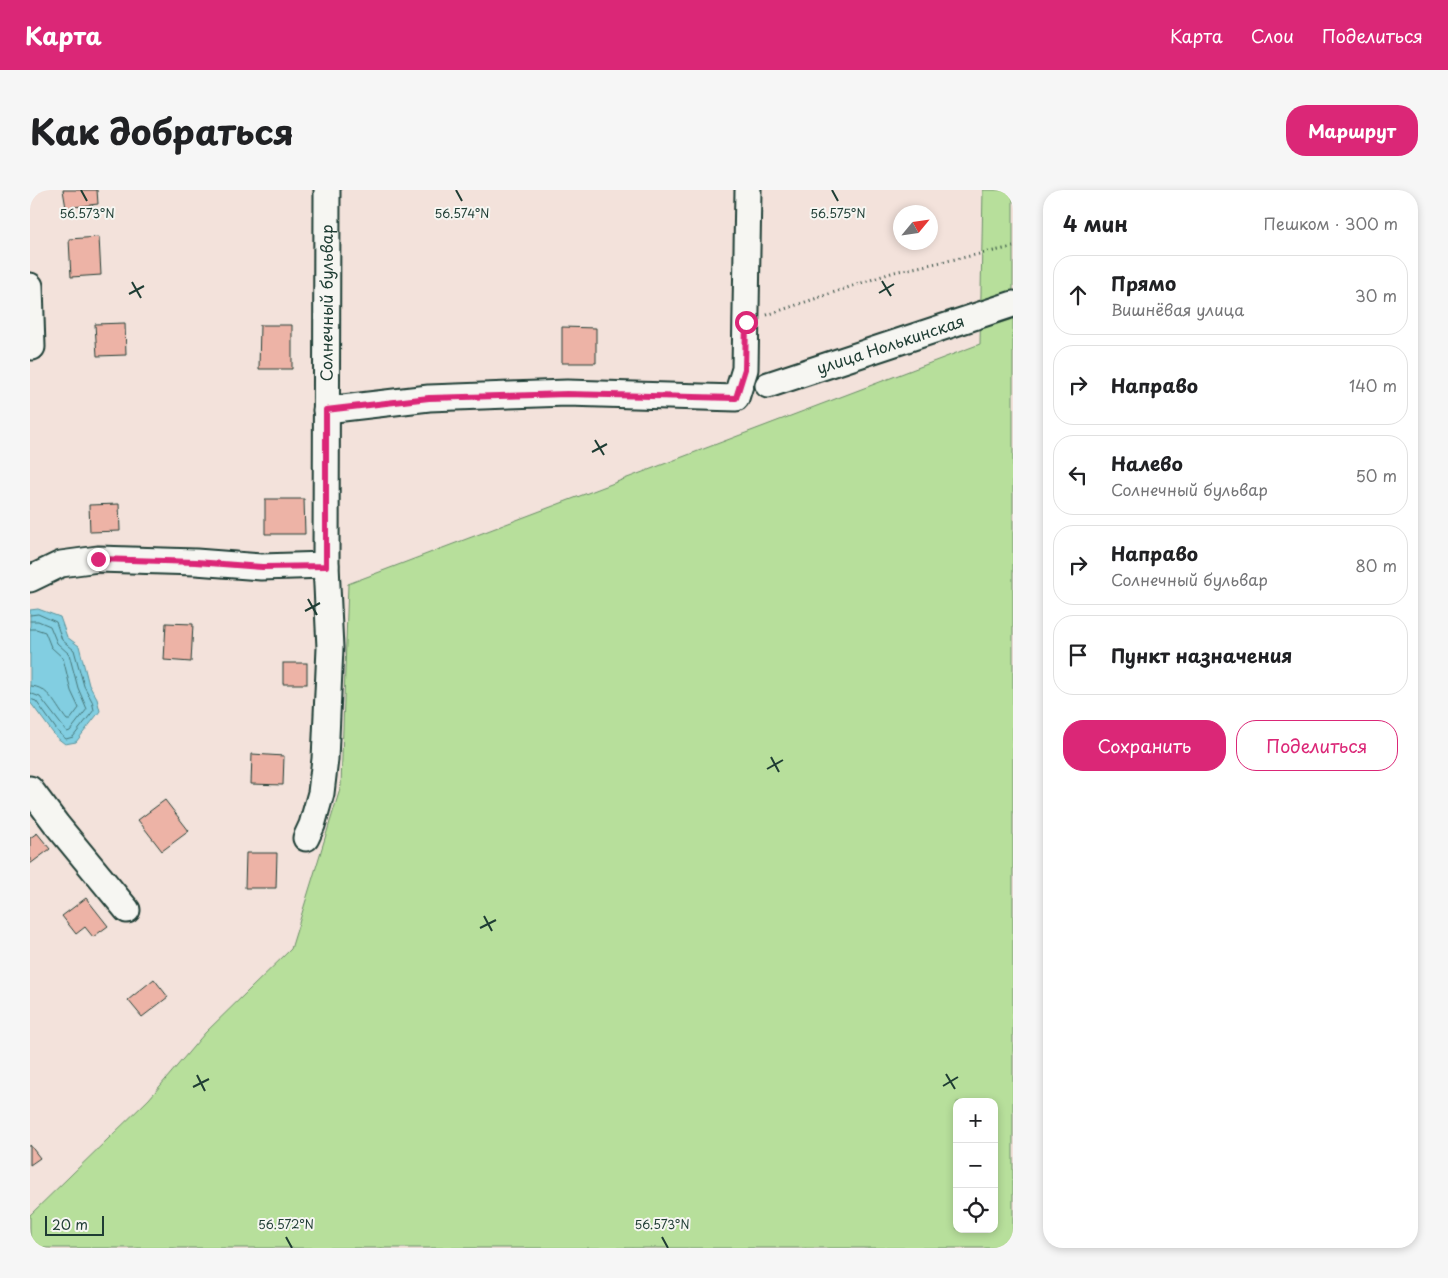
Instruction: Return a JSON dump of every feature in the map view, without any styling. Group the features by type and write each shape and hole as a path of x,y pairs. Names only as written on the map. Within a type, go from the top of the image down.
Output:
{"street":[{"name":"Солнечный бульвар","path":"306,838 321,793 325,759 330,648 326,566 327,190"},
{"path":"326,410 429,398 557,394 736,398 745,369 748,190"},
{"path":"30,286 32,348"},
{"name":"улица Нолькинская","path":"768,385 1013,304"},
{"path":"30,579 61,564 98,559 196,562 262,567 326,566"},
{"path":"30,790 126,910"}],"path":[{"path":"746,322 894,272 1013,247"}],"green space":[{"path":"983,190 1013,190 1013,1248 30,1248 30,1215 149,1099 205,1033 291,949 341,786 348,584 980,344"}],"water":[{"path":"38,609 60,617 67,637 79,646 89,685 97,699 100,711 76,742 65,744 56,737 30,702 30,610"}],"building":[{"path":"63,190 97,190 98,204 66,208"},
{"path":"99,237 101,275 71,277 69,239"},
{"path":"125,323 126,355 97,356 95,324"},
{"path":"260,325 292,325 292,369 259,369"},
{"path":"562,327 596,328 596,363 562,363"},
{"path":"265,499 304,499 305,534 265,534"},
{"path":"119,504 120,531 90,532 89,505"},
{"path":"166,623 193,624 191,662 164,660"},
{"path":"283,663 307,663 307,684 283,684"},
{"path":"252,754 284,756 283,785 251,784"},
{"path":"165,800 189,831 162,851 138,820"},
{"path":"37,833 50,849 30,864 30,838"},
{"path":"246,853 277,853 276,888 245,888"},
{"path":"86,898 108,926 93,937 85,927 76,934 62,916"},
{"path":"154,979 168,997 142,1017 128,1000"},
{"path":"30,1145 40,1158 30,1165"}],"route":[{"path":"98,559 196,562 262,567 326,566 326,410 429,398 567,394 736,398 745,369 746,322"}]}
